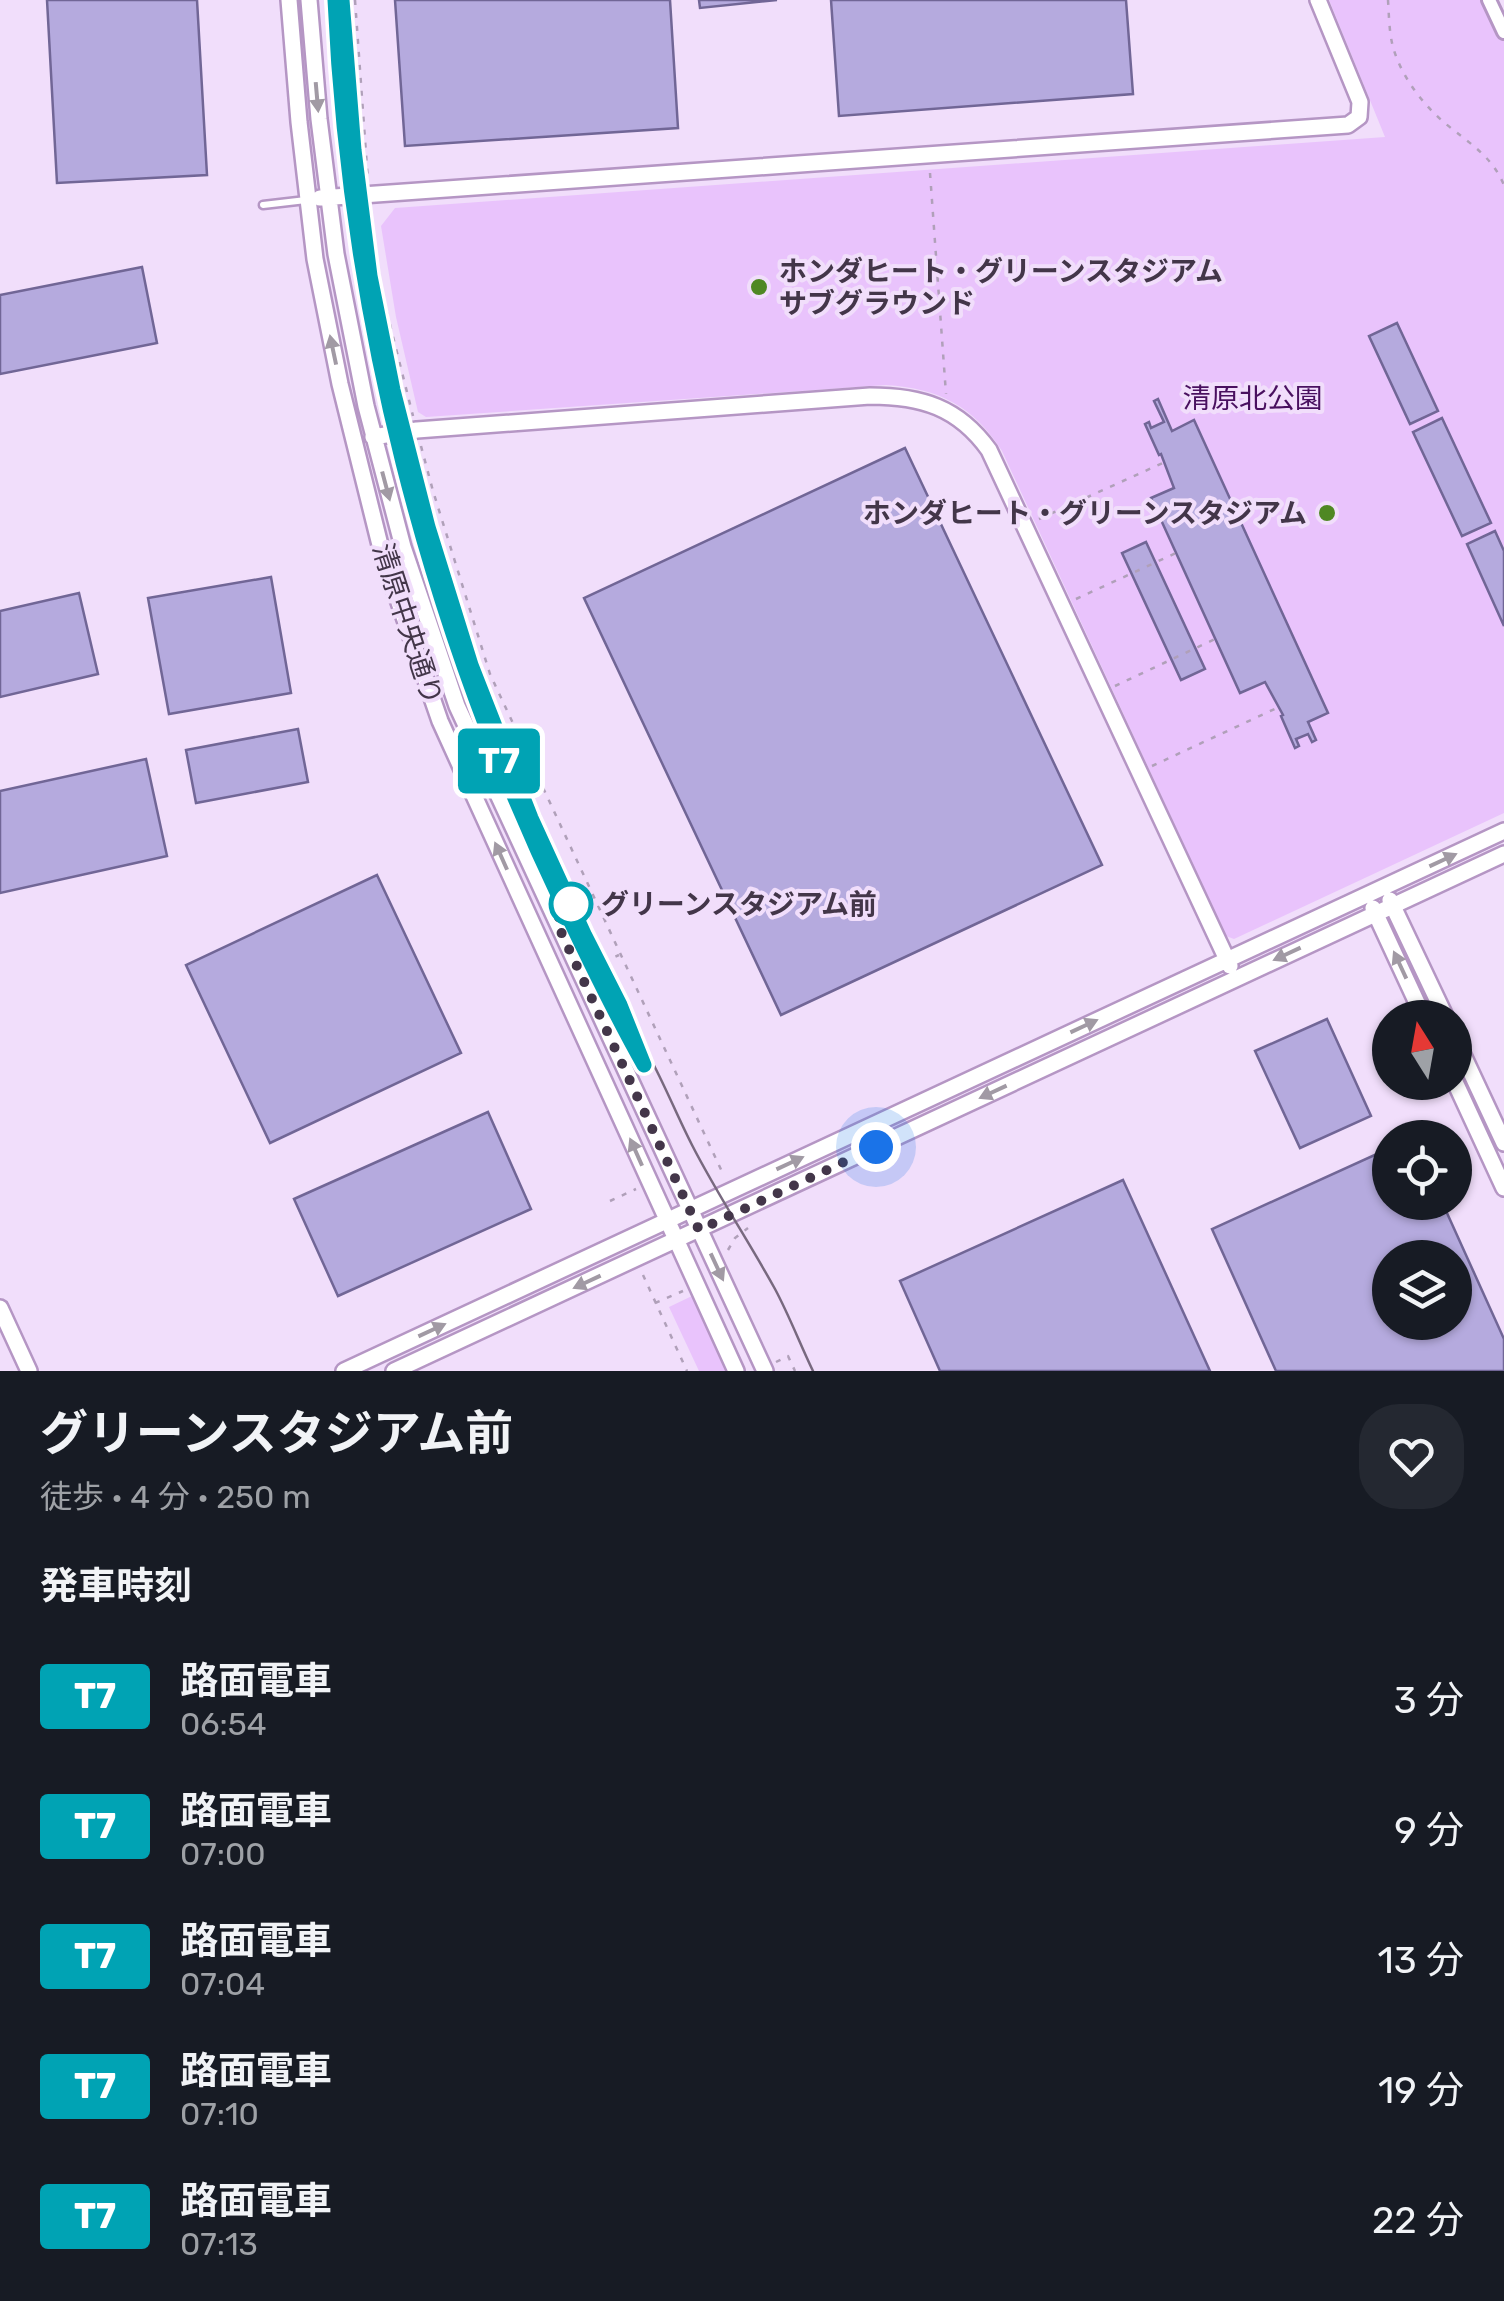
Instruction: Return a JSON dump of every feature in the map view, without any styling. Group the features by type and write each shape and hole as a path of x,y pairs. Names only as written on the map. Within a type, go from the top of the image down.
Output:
{"street":[{"name":"清原中央通り","path":"289,0 306,200 326,316 382,553 440,722 736,1371"},
{"name":"清原中央通り","path":"310,0 328,198 340,272 373,438 402,547 457,706 765,1371"},
{"path":"306,200 1348,125 1359,117 1360,102 1318,0"},
{"path":"1488,0 1504,32"},
{"path":"373,438 417,430 870,396 913,398 952,414 967,424 989,450 1236,979"},
{"path":"344,1371 1504,831"},
{"path":"394,1371 1504,854"},
{"path":"1384,887 1438,1000"},
{"path":"1367,894 1416,1000"},
{"path":"1472,1074 1504,1143"},
{"path":"1463,1100 1504,1188"},
{"path":"0,1308 29,1371"}],"lane":[{"path":"263,205 306,200"}],"path":[{"path":"1388,0 1394,49 1408,80 1444,122 1477,147 1504,185"},
{"path":"930,166 946,401"},
{"path":"420,442 490,674 725,1178"},
{"path":"1033,522 1165,462"},
{"path":"1070,602 1176,553"},
{"path":"1110,688 1215,639"},
{"path":"1146,768 1279,707"},
{"path":"588,926 604,962 621,954"},
{"path":"705,1158 714,1154"},
{"path":"610,1201 642,1186"},
{"path":"729,1258 731,1243 748,1228"},
{"path":"642,1273 687,1371"},
{"path":"655,1303 689,1288"},
{"path":"779,1371 775,1362 788,1356 796,1371"}],"green space":[{"name":"清原北公園","path":"1329,0 1486,0 1504,41 1504,813 1234,939 1226,936 1002,451 967,412 923,390 886,385 426,417 418,412 396,317 381,226 395,208 1385,137"},
{"path":"692,1296 727,1371 699,1371 669,1307"}],"building":[{"path":"47,0 197,0 207,175 57,183"},
{"path":"395,0 670,0 678,128 405,146"},
{"path":"699,0 777,0 700,8"},
{"path":"831,0 1126,0 1133,94 839,116"},
{"path":"142,267 157,343 0,374 0,295"},
{"path":"1397,323 1438,411 1410,424 1369,336"},
{"path":"1158,399 1172,431 1194,420 1328,713 1308,722 1316,740 1312,742 1308,734 1296,739 1299,746 1295,748 1265,682 1240,693 1151,498 1174,488 1145,424 1149,422 1151,428 1164,422 1154,401"},
{"path":"1442,418 1491,523 1462,536 1413,432"},
{"path":"905,448 1102,865 781,1015 584,598"},
{"path":"1495,531 1504,551 1504,626 1467,544"},
{"path":"1146,542 1205,669 1181,680 1122,553"},
{"path":"271,577 291,693 169,714 148,598"},
{"path":"79,593 98,674 0,697 0,611"},
{"path":"298,729 308,782 196,803 186,750"},
{"path":"146,759 167,856 0,893 0,791"},
{"path":"377,875 461,1053 270,1143 186,965"},
{"path":"1327,1019 1371,1116 1300,1148 1255,1051"},
{"path":"488,1112 531,1209 338,1296 294,1199"},
{"path":"1372,1156 1372,1220 1450,1220 1459,1240 1372,1240 1372,1340 1472,1340 1472,1268 1504,1339 1504,1371 1276,1371 1212,1229"},
{"path":"1123,1180 1210,1371 940,1371 900,1281"}],"tram line":[{"name":"T7","path":"335,0 346,151 363,278 410,492 476,702 521,814 610,1003 644,1065 620,1005 531,818 471,665 428,527 393,390 370,276 354,150 342,0"},
{"path":"342,0 351,123 388,363 416,480 489,711 534,824 600,967 702,1163 775,1289 813,1371"}],"place":[{"name":"ホンダヒート・グリーンスタジアム サブグラウンド","path":"759,287"},
{"name":"ホンダヒート・グリーンスタジアム","path":"1327,513"},
{"name":"グリーンスタジアム前","path":"571,904"}],"route":[{"path":"571,904 556,921 699,1230 876,1147"}]}
